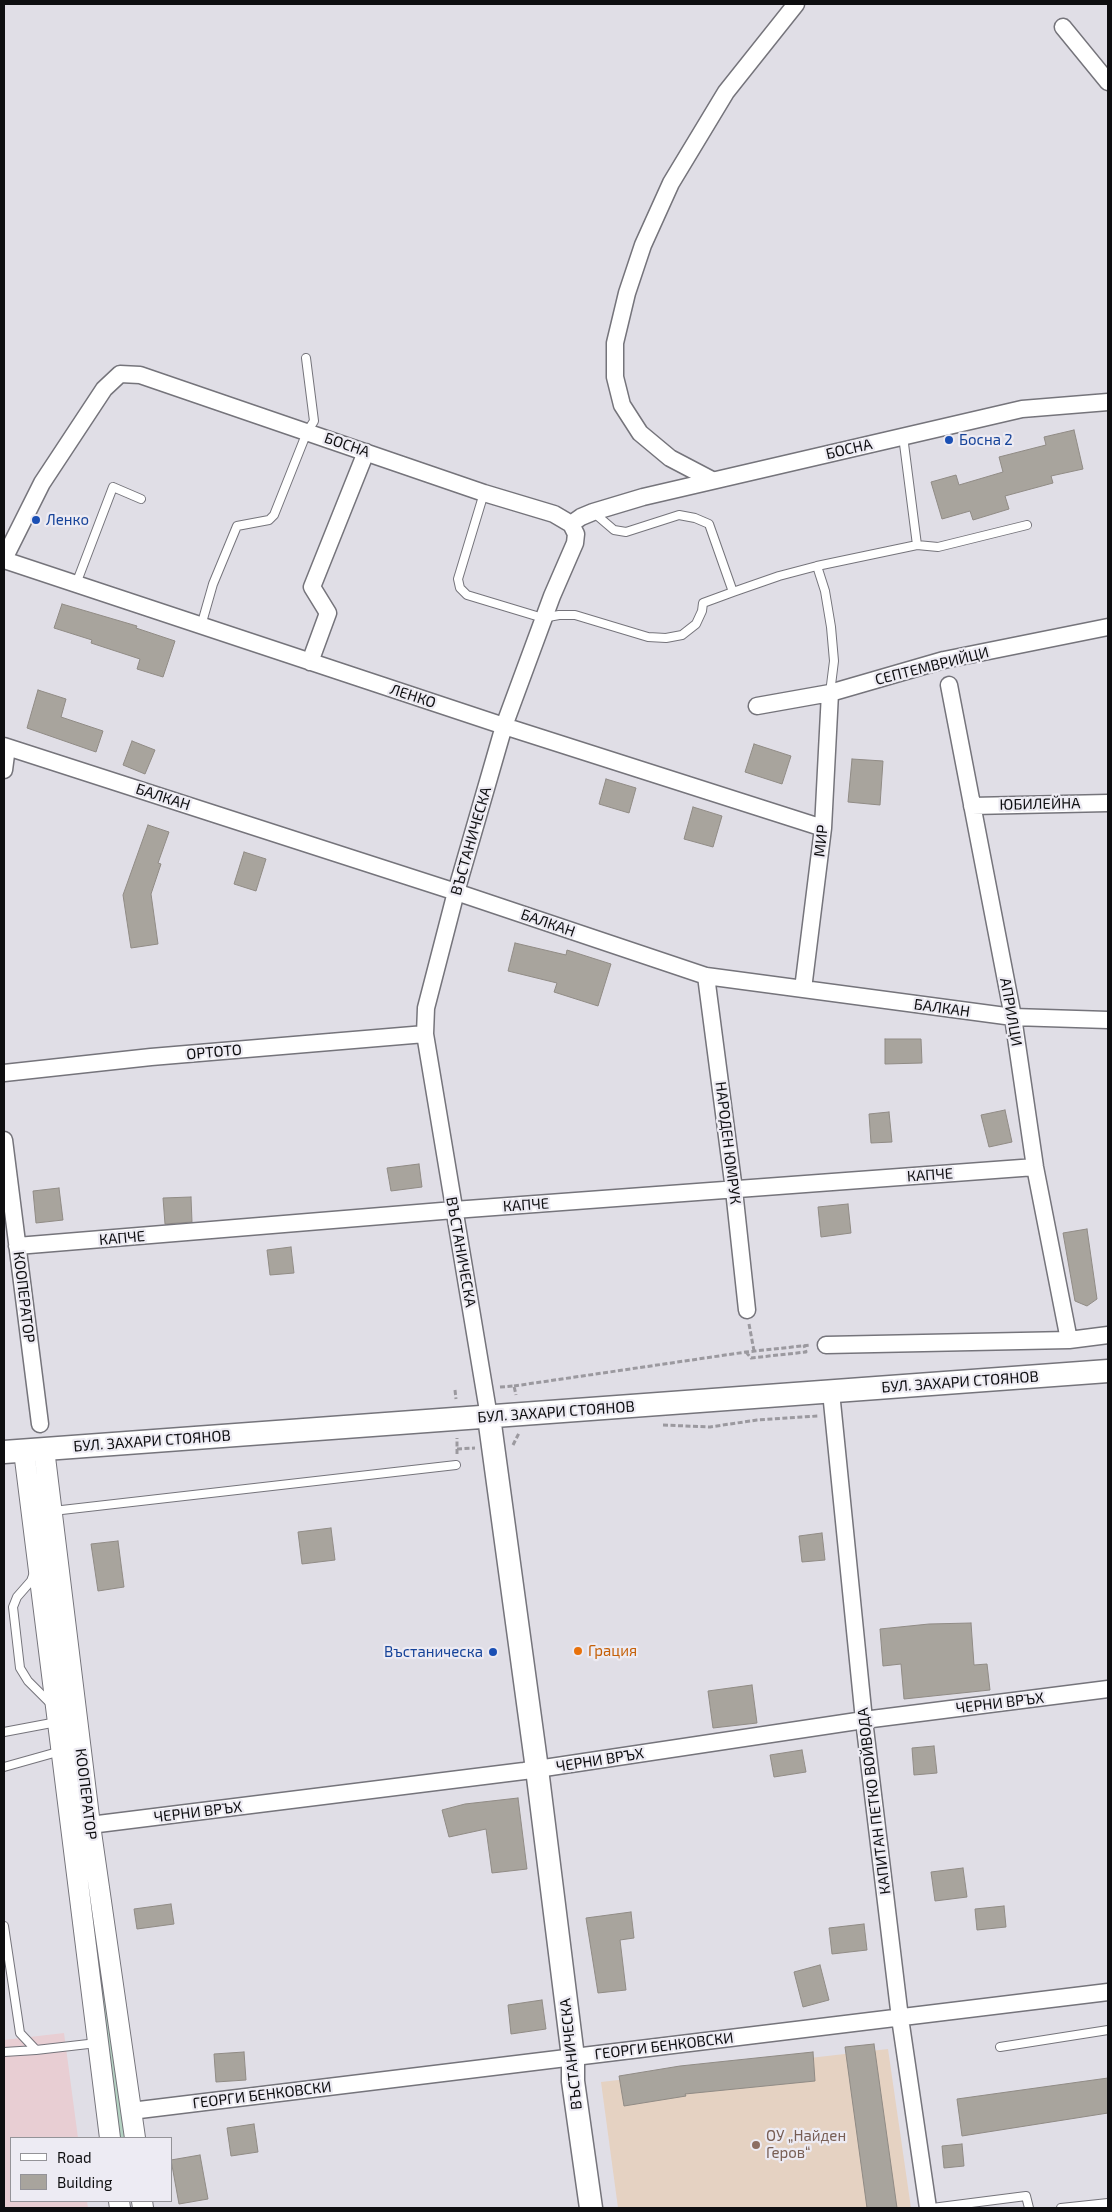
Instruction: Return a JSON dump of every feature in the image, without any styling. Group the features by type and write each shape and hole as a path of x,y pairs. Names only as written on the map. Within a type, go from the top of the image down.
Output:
{"main road":[{"name":"БУЛ. ЗАХАРИ СТОЯНОВ","path":"24,1450 1108,1371"},
{"name":"ВЪСТАНИЧЕСКА","path":"489,1417 537,1769 573,2057 573,2081 591,2208"}],"street":[{"path":"712,480 670,458 640,432 622,405 615,377 615,343 627,293 643,245 671,183 726,92 796,4"},
{"path":"1063,27 1108,82"},
{"name":"БОСНА","path":"4,560 42,483 104,389 120,374 140,375 484,493 554,514 571,524 593,512 712,480 903,436 1022,409 1108,402"},
{"path":"310,662 328,613 312,587 366,452"},
{"name":"ВЪСТАНИЧЕСКА","path":"489,1417 426,1034 426,1008 456,892 504,726 543,618 576,543 576,534 571,524"},
{"name":"ЛЕНКО","path":"4,560 504,726 822,828"},
{"name":"СЕПТЕМВРИЙЦИ","path":"757,706 830,693 944,660 1108,627"},
{"name":"АПРИЛЦИ","path":"949,685 1013,1017 1035,1167 1069,1340"},
{"name":"МИР","path":"803,989 822,828 830,693"},
{"path":"4,770 6,746"},
{"name":"БАЛКАН","path":"6,746 456,892 706,976 1013,1017 1108,1020"},
{"name":"ЮБИЛЕЙНА","path":"972,806 1108,803"},
{"name":"НАРОДЕН ЮМРУК","path":"706,976 734,1190 747,1310"},
{"name":"ОРТОТО","path":"4,1074 151,1057 426,1034"},
{"name":"КООПЕРАТОР","path":"4,1140 40,1424"},
{"name":"КАПЧЕ","path":"17,1246 454,1210 1035,1167"},
{"path":"826,1346 1069,1340 1108,1335"},
{"name":"КАПИТАН ПЕТКО ВОЙВОДА","path":"831,1392 864,1720 900,2018 928,2208"},
{"name":"КООПЕРАТОР","path":"24,1450 51,1511 90,1825 135,2137"},
{"name":"КООПЕРАТОР","path":"24,1450 110,2137"},
{"name":"ЧЕРНИ ВРЪХ","path":"90,1825 537,1769 864,1720 1108,1689"},
{"name":"ГЕОРГИ БЕНКОВСКИ","path":"131,2111 1108,1992"}],"lane":[{"path":"201,626 213,584 237,526 269,520 274,515 314,421 306,358"},
{"path":"903,436 917,545"},
{"path":"76,584 113,487 141,498"},
{"path":"484,493 458,579 460,588 467,595 543,618 559,614 575,616 648,637 666,638 682,635 696,624 702,611 703,603 779,576 917,545 938,547 1027,525"},
{"path":"593,512 614,530 626,532 679,515 695,518 709,524 733,592"},
{"path":"817,566 825,591 831,627 834,661 830,693"},
{"path":"51,1511 456,1465"},
{"path":"4,1732 56,1716 43,1694 28,1681 20,1668 13,1607 17,1597 31,1581 38,1561"},
{"path":"4,1767 61,1751"},
{"path":"4,1926 20,2033 36,2050"},
{"path":"1000,2047 1108,2030"},
{"path":"4,2052 98,2043"},
{"path":"932,2208 1026,2196 1029,2208"},
{"path":"1061,2208 1108,2203"}],"path":[{"path":"747,1310 754,1351"},
{"path":"746,1352 751,1358 777,1356 806,1352 804,1345"},
{"path":"514,1386 746,1352 804,1345 826,1346"},
{"path":"757,1420 809,1416"},
{"path":"456,1449 478,1448"}],"shaded area":[{"path":"64,2033 78,2137 10,2137 10,2202 87,2202 88,2208 4,2208 4,2040"},
{"name":"ОУ „Найден Геров“","path":"888,2049 911,2208 618,2208 601,2082"}],"green space":[{"path":"40,1491 125,2137 118,2137"}],"building":[{"path":"1074,430 1083,469 1051,476 1053,483 1005,496 1009,509 973,520 970,511 942,519 931,482 956,475 959,485 1003,472 999,457 1046,445 1044,437"},
{"path":"62,604 137,626 136,628 175,641 163,677 137,669 140,659 91,643 92,640 54,628"},
{"path":"38,690 66,699 61,717 103,731 96,752 27,728"},
{"path":"132,741 155,750 145,774 123,765"},
{"path":"754,744 791,756 782,784 745,772"},
{"path":"852,759 883,761 880,805 848,802"},
{"path":"606,779 636,788 629,813 599,804"},
{"path":"693,807 722,816 713,847 684,839"},
{"path":"148,825 169,832 158,863 161,864 151,894 158,944 131,948 123,895"},
{"path":"244,852 266,859 256,891 234,884"},
{"path":"515,943 566,955 567,950 611,964 598,1006 554,992 557,983 508,971"},
{"path":"885,1039 921,1039 922,1063 885,1064"},
{"path":"1005,1110 1012,1142 989,1147 981,1115"},
{"path":"889,1112 892,1142 871,1143 869,1114"},
{"path":"419,1164 422,1187 391,1191 387,1168"},
{"path":"59,1188 63,1220 36,1223 33,1191"},
{"path":"191,1197 192,1222 165,1224 163,1198"},
{"path":"848,1204 851,1233 821,1237 818,1207"},
{"path":"1087,1229 1097,1299 1087,1306 1075,1301 1063,1233"},
{"path":"291,1247 294,1273 270,1275 267,1250"},
{"path":"331,1528 335,1560 302,1564 298,1532"},
{"path":"822,1533 825,1560 802,1562 799,1536"},
{"path":"118,1541 124,1587 98,1591 91,1544"},
{"path":"971,1623 974,1665 987,1664 990,1690 904,1699 901,1664 883,1666 880,1629 929,1624"},
{"path":"752,1685 757,1723 713,1728 708,1691"},
{"path":"934,1746 937,1773 914,1775 912,1748"},
{"path":"802,1750 806,1772 774,1777 770,1755"},
{"path":"518,1798 527,1869 492,1873 486,1829 449,1837 442,1810 465,1804"},
{"path":"963,1868 967,1897 935,1901 931,1872"},
{"path":"171,1904 174,1924 137,1929 134,1909"},
{"path":"1004,1906 1006,1927 977,1930 975,1909"},
{"path":"631,1912 634,1938 620,1940 626,1990 598,1993 586,1918"},
{"path":"864,1924 867,1950 832,1954 829,1928"},
{"path":"820,1965 829,2000 803,2007 794,1972"},
{"path":"542,2000 546,2029 511,2034 508,2005"},
{"path":"874,2044 897,2208 867,2208 845,2047"},
{"path":"244,2052 246,2080 216,2082 214,2054"},
{"path":"813,2052 815,2081 685,2094 686,2096 624,2106 619,2076 680,2066"},
{"path":"1108,2078 1108,2113 962,2136 957,2099"},
{"path":"254,2124 258,2152 231,2156 227,2128"},
{"path":"962,2144 964,2166 944,2168 942,2146"},
{"path":"200,2155 208,2199 179,2204 172,2160"}],"place":[{"name":"Босна 2","path":"949,440"},
{"name":"Ленко","path":"36,520"},
{"name":"Грация","path":"578,1651"},
{"name":"Въстаническа","path":"493,1652"},
{"name":"ОУ „Найден Геров“","path":"756,2145"}]}
